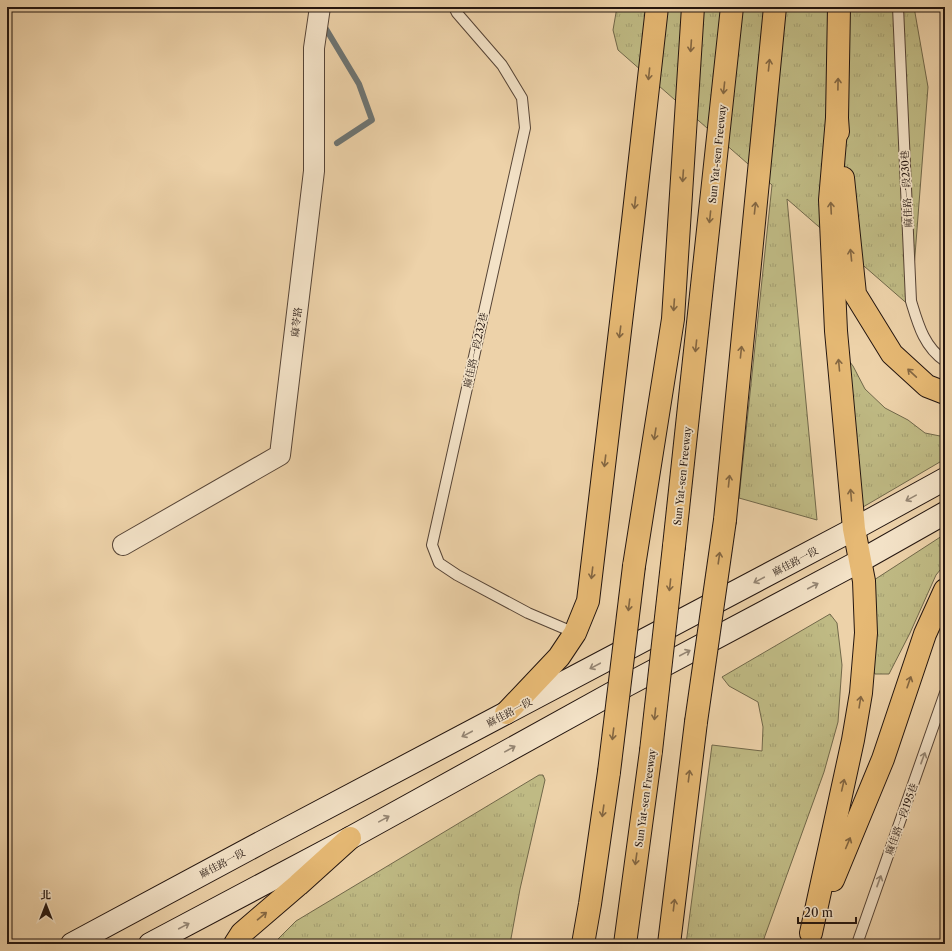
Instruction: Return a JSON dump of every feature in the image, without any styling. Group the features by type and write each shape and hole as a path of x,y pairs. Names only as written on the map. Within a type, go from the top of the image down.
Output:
{"highway":[{"path":"506,713 559,657 575,633 588,601 657,7"},
{"path":"582,944 590,904 609,772 634,566 673,319 693,7"},
{"name":"Sun Yat-sen Freeway","path":"625,944 651,751 732,7"},
{"path":"669,944 696,722 725,520 775,7"},
{"path":"809,938 853,740 861,693 866,633 864,581 854,529 836,331 830,200 837,118 839,7"},
{"path":"837,118 855,294 892,354 927,386 945,392"},
{"path":"809,938 883,759 925,634 945,590"},
{"path":"235,944 242,933 350,838"}],"main road":[{"name":"麻佳路一段","path":"72,944 854,529 945,479"},
{"path":"150,944 350,838 627,684 860,561 945,512"}],"street":[{"name":"麻苓路","path":"123,545 280,455 314,171 316,39 320,7"}],"lane":[{"name":"麻佳路一段232巷","path":"454,7 457,13 502,65 522,98 525,128 432,545 439,563 457,575 528,613 575,633"},
{"name":"麻佳路一段230巷","path":"898,7 911,301 920,332 936,355 945,361"},
{"name":"麻佳路一段195巷","path":"857,944 942,713 945,693"}],"green space":[{"path":"617,7 914,7 928,87 911,307 787,199 817,520 739,498 772,185 618,50 613,30"},
{"path":"830,336 853,366 865,389 885,408 908,420 925,433 945,437 945,459 846,517"},
{"path":"945,534 945,564 936,575 910,633 889,674 875,674 870,663 857,591"},
{"path":"830,614 837,623 842,665 838,722 824,772 762,944 686,944 712,745 762,751 763,727 758,702 729,686 722,677"},
{"path":"539,775 543,775 545,780 520,889 510,944 273,944 296,921"}],"waterway":[{"path":"323,24 359,84 372,120 337,143"}]}
